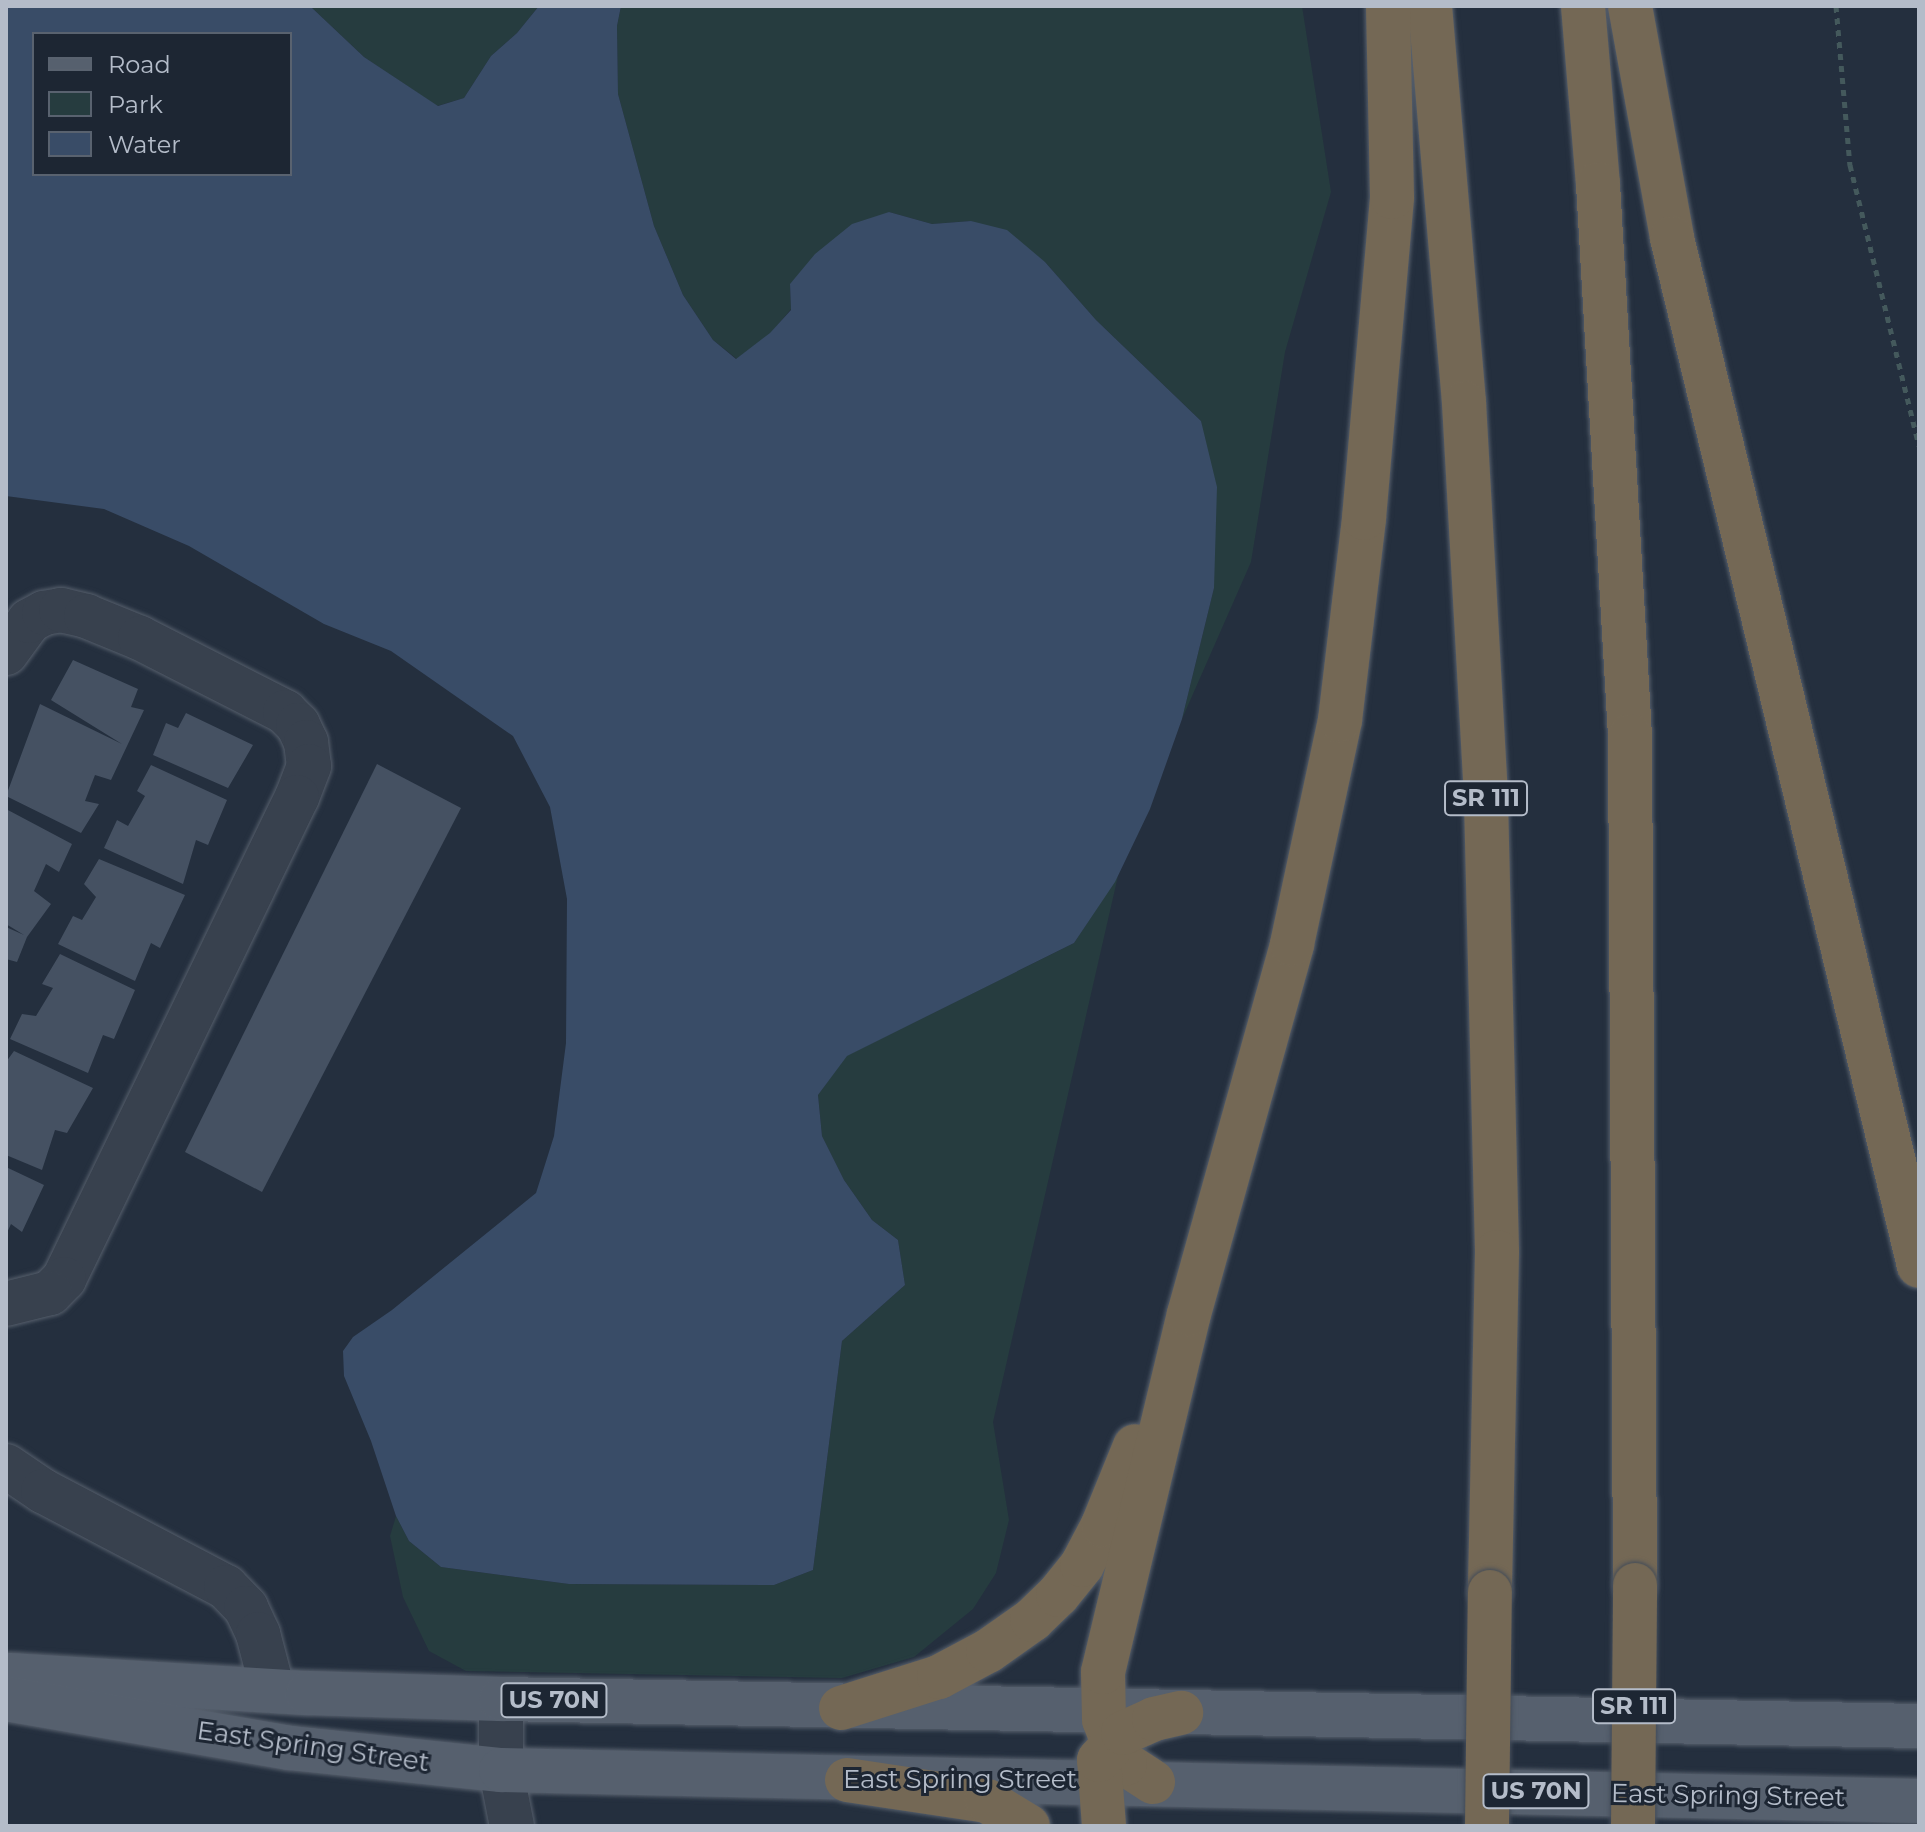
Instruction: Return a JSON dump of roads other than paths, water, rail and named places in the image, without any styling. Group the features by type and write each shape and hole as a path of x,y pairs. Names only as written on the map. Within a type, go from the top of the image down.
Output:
{"highway":[{"path":"1104,1826 1103,1672 1189,1314 1292,944 1340,720 1364,518 1392,197 1388,6"},
{"name":"SR 111","path":"1430,6 1464,403 1486,801 1497,1252 1487,1826"},
{"name":"SR 111","path":"1583,6 1598,184 1630,736 1635,1585 1633,1826"},
{"path":"1630,6 1672,238 1919,1266"},
{"path":"841,1708 939,1677 988,1651 1032,1620 1058,1595 1082,1565 1103,1525 1189,1314"},
{"path":"1105,1745 1154,1719 1181,1713"},
{"path":"1105,1745 1125,1764 1153,1782"},
{"path":"847,1780 987,1801 1028,1826"}],"main road":[{"name":"East Spring Street","path":"6,1674 273,1691 841,1708 1105,1745"},
{"name":"East Spring Street","path":"6,1699 290,1748 501,1770 847,1780 1105,1745"},
{"path":"1181,1713 1919,1726"},
{"name":"East Spring Street","path":"1153,1782 1919,1801"}],"street":[{"path":"6,653 29,621 44,613 61,610 86,616 140,638 285,712 298,725 306,742 309,766 297,797 64,1279 50,1293 6,1304"},
{"path":"6,1466 43,1491 226,1587 246,1608 258,1634 273,1691"},
{"path":"501,1699 501,1770 512,1826"}],"water":[{"path":"6,6 310,6 364,57 438,106 464,98 491,56 517,33 539,6 621,6 617,26 618,94 654,226 683,295 713,340 736,359 770,333 791,310 790,284 815,254 852,224 889,212 932,224 971,221 1007,230 1045,262 1096,320 1201,421 1217,487 1214,588 1182,719 1150,809 1115,882 1074,943 847,1056 818,1095 822,1136 844,1180 872,1220 898,1240 905,1285 842,1341 813,1570 774,1585 569,1584 441,1567 409,1541 396,1516 371,1441 344,1376 343,1351 353,1337 392,1310 536,1193 554,1136 566,1043 567,899 550,807 513,736 391,651 324,624 189,546 104,509 6,496"}]}
